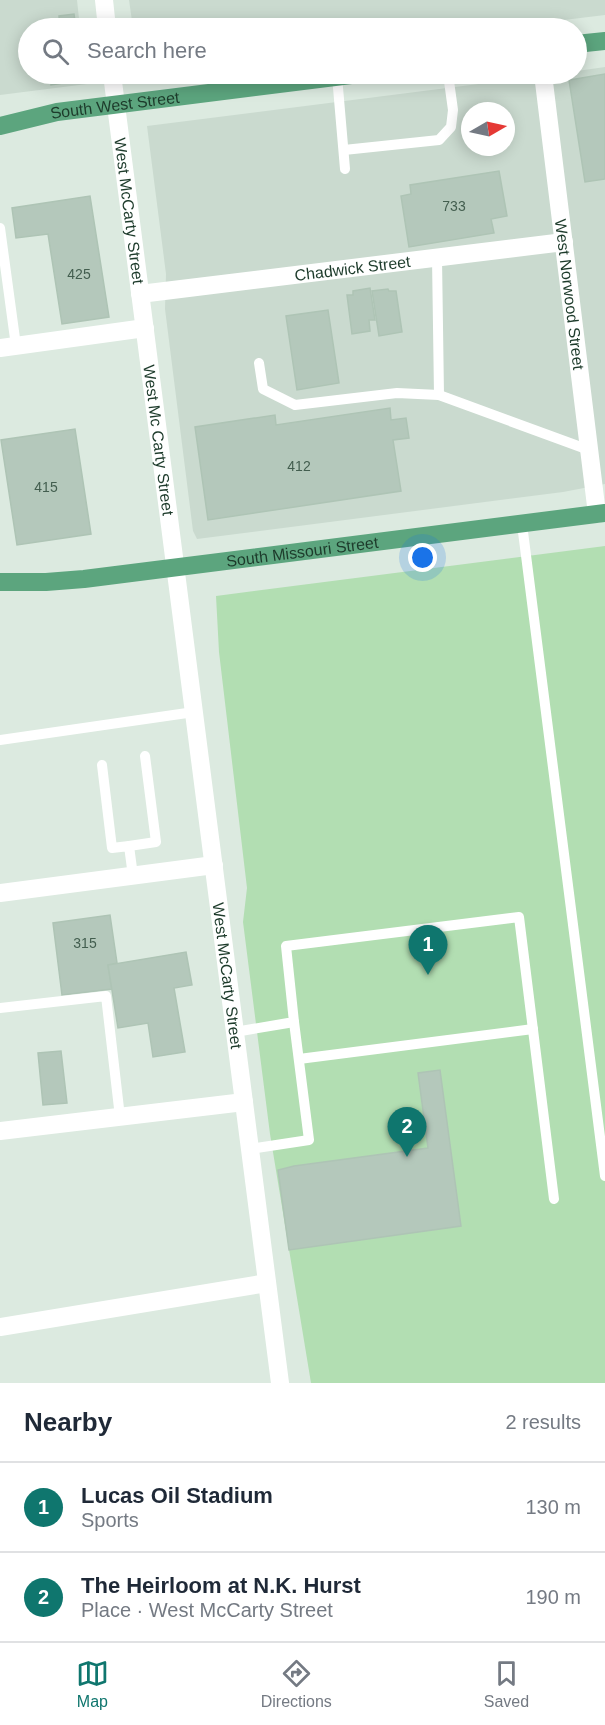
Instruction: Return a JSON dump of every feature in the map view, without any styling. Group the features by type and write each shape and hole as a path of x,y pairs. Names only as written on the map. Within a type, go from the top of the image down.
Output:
{"main road":[{"path":"587,43 605,41"},
{"name":"South West Street","path":"5,122 57,112 274,84"},
{"name":"South Missouri Street","path":"0,582 46,582 601,514"}],"street":[{"path":"104,0 106,18"},
{"name":"West McCarty Street","path":"113,84 144,320"},
{"name":"West Norwood Street","path":"544,84 589,450 601,514"},
{"name":"Chadwick Street","path":"141,294 564,242"},
{"path":"8,347 144,320"},
{"name":"West Mc Carty Street","path":"144,320 176,567"},
{"name":"West McCarty Street","path":"176,567 280,1383"},
{"path":"0,893 214,866"},
{"path":"0,1131 244,1102"},
{"path":"0,1328 267,1283"}],"lane":[{"path":"338,84 345,169"},
{"path":"344,150 439,140 451,127 453,110 449,84"},
{"path":"0,228 8,347"},
{"path":"437,258 439,395"},
{"path":"259,363 262,389 296,405 397,393 439,395 589,450"},
{"path":"522,524 605,1176"},
{"path":"0,740 194,712"},
{"path":"102,765 112,848 156,842 145,756"},
{"path":"129,846 133,876"},
{"path":"250,1149 309,1140 286,946 519,917 554,1198"},
{"path":"0,1008 106,996 120,1117"},
{"path":"235,1032 294,1022"},
{"path":"299,1059 533,1029"}],"shaded area":[{"path":"0,0 77,0 79,18 18,18 18,84 87,84 0,95"},
{"path":"129,0 605,0 605,15 580,18 132,18"},
{"path":"605,67 605,484 563,492 197,539 193,531 165,309 166,274 147,126 478,84 587,84 587,70"}],"green space":[{"path":"605,546 605,1383 311,1383 270,1134 243,922 247,888 219,652 216,596"}],"building":[{"path":"74,14 75,18 59,18 59,16"},
{"path":"605,74 605,179 585,182 570,84 587,84 587,77"},
{"path":"499,171 507,216 491,219 494,233 409,247 401,196 411,194 410,185"},
{"path":"90,196 109,317 62,324 48,234 16,238 12,208"},
{"path":"370,288 375,320 369,320 370,331 352,334 347,295 353,295 353,291"},
{"path":"388,289 396,291 402,332 379,336 372,291"},
{"path":"328,310 339,383 297,390 286,316"},
{"path":"390,408 391,420 406,418 409,438 393,440 401,491 208,520 195,427 275,415 276,425"},
{"path":"75,429 91,534 17,545 1,440"},
{"path":"110,915 117,963 108,965 112,989 62,995 53,923"},
{"path":"186,952 192,985 174,988 185,1052 153,1057 148,1023 118,1028 108,965"},
{"path":"61,1051 67,1103 43,1105 38,1053"},
{"path":"440,1070 461,1226 289,1250 278,1170 428,1148 418,1073"}],"place":[{"name":"Lucas Oil Stadium","path":"428,975"},
{"name":"The Heirloom at N.K. Hurst","path":"407,1157"}]}
